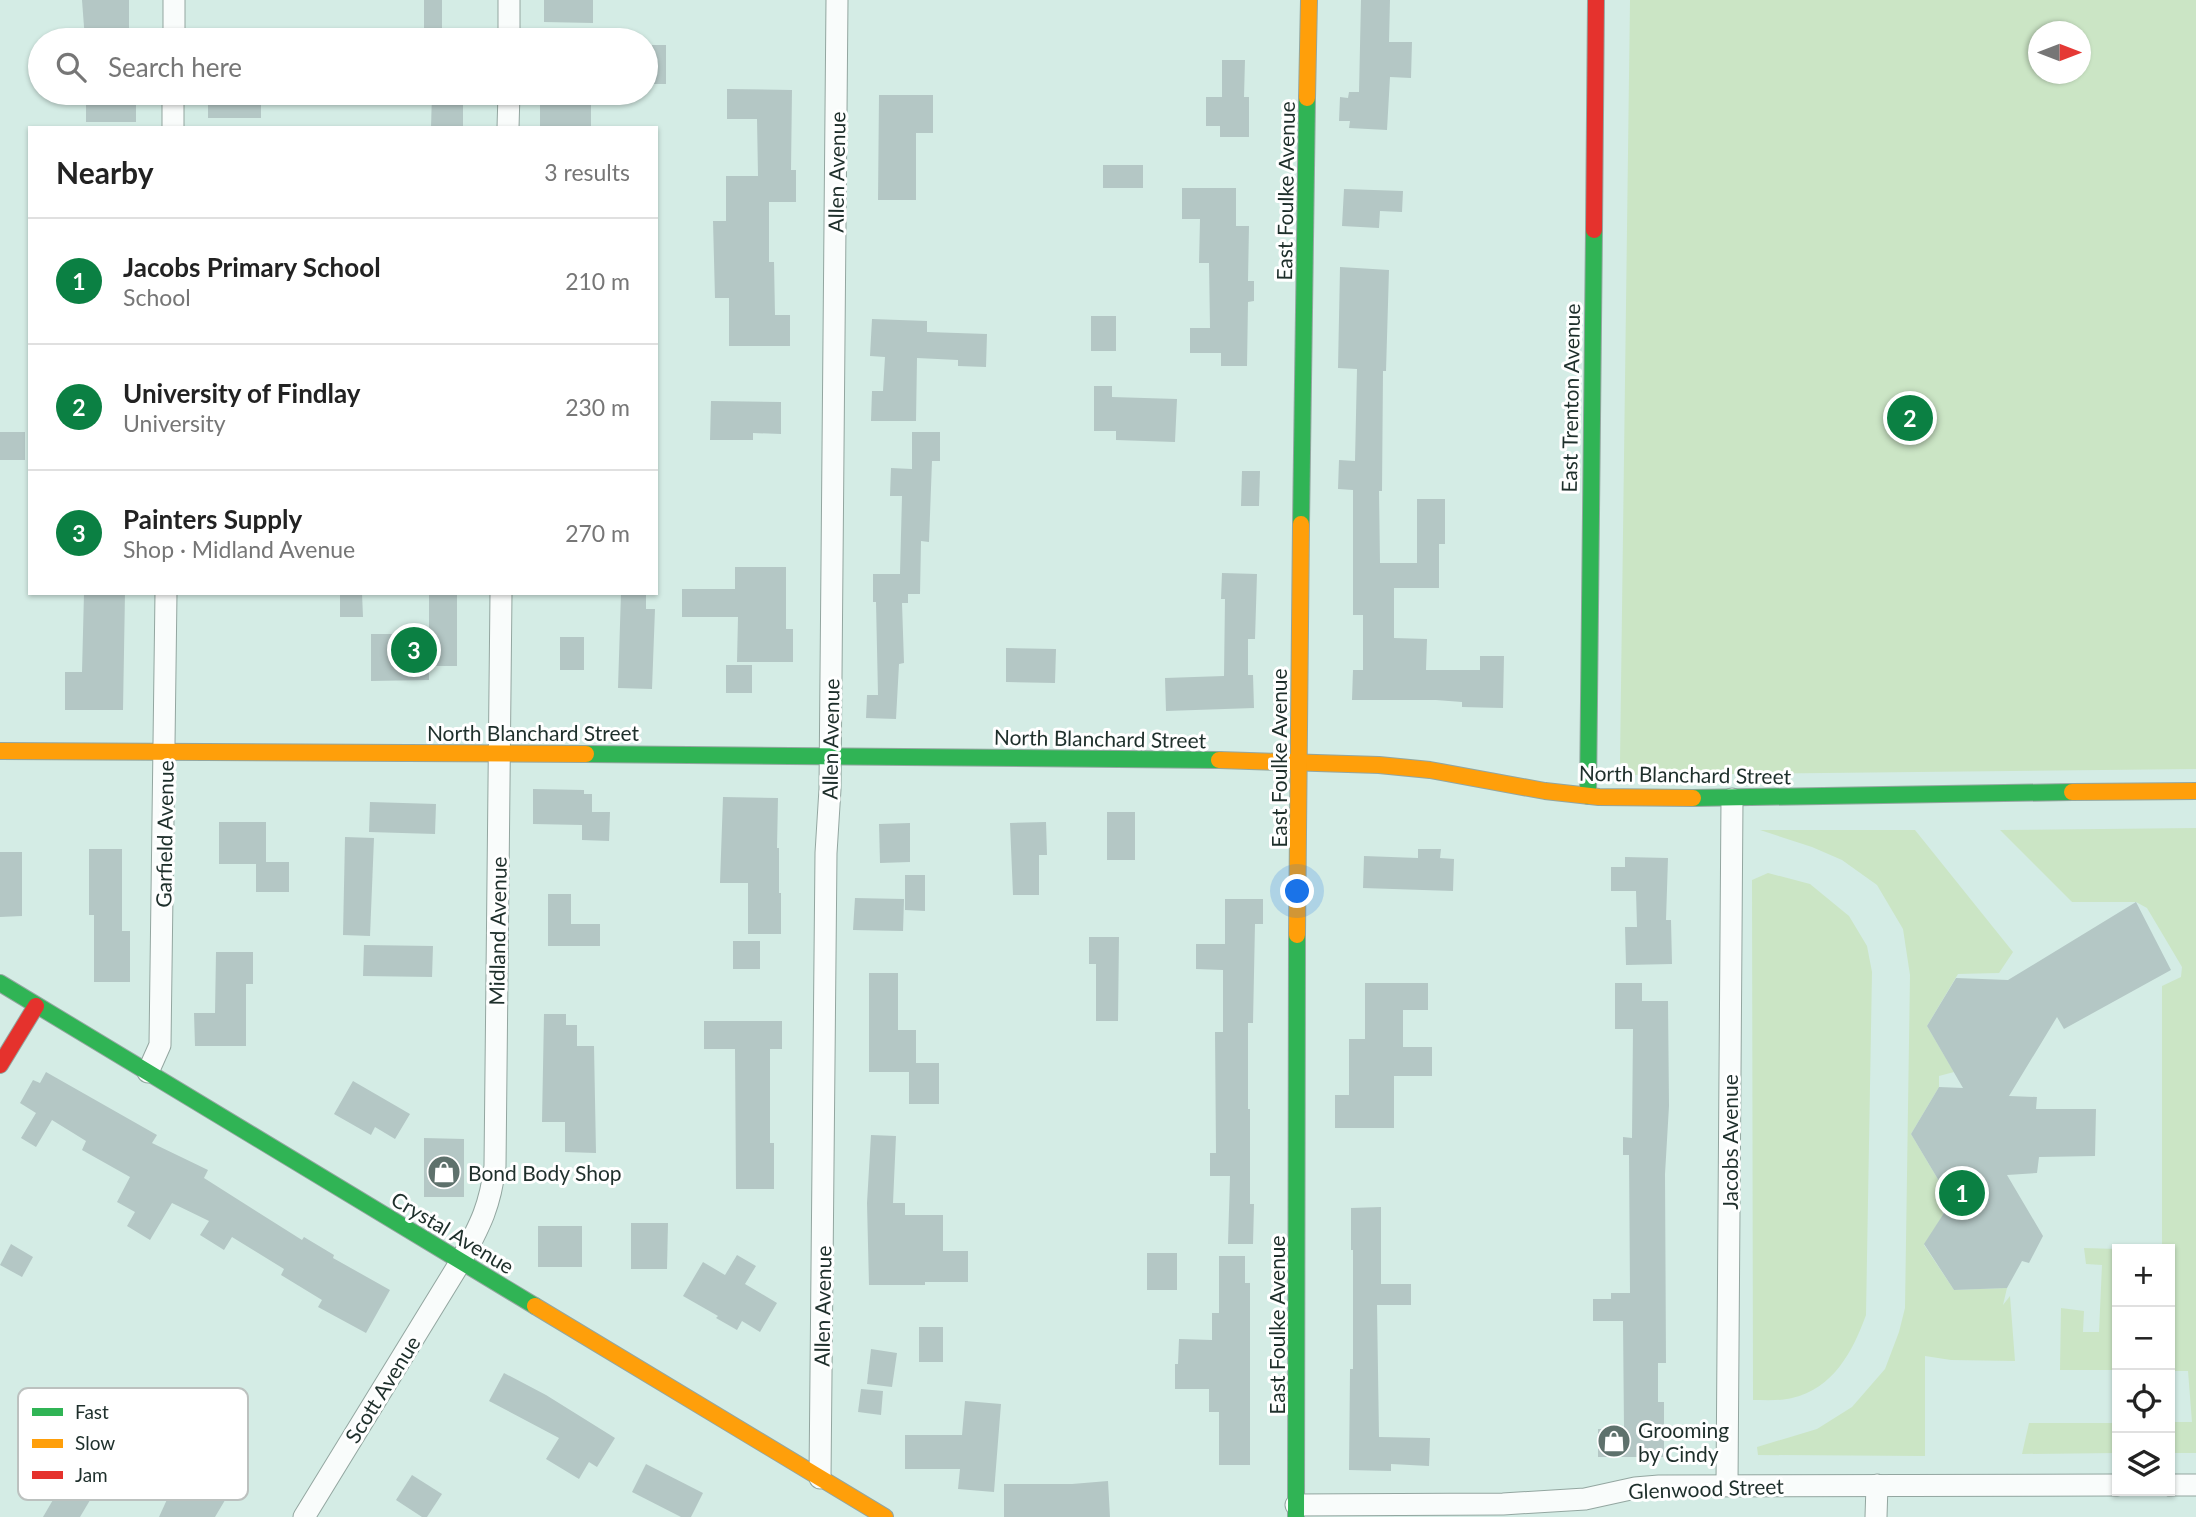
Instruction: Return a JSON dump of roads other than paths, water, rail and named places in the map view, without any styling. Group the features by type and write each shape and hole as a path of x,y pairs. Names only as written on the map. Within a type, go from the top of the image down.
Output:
{"street":[{"path":"174,0 174,28"},
{"path":"509,0 509,28"},
{"name":"Allen Avenue","path":"820,1478 826,853 831,755 837,0"},
{"name":"East Foulke Avenue","path":"1296,1511 1298,696 1309,0"},
{"name":"East Trenton Avenue","path":"1588,796 1596,0"},
{"path":"173,105 173,126"},
{"path":"508,126 509,105"},
{"name":"Garfield Avenue","path":"148,1072 160,1045 166,595"},
{"name":"Midland Avenue","path":"461,1261 492,1196 495,1166 501,595"},
{"name":"North Blanchard Street","path":"0,751 831,755 1299,761 1430,770 1588,796 1732,799 2196,790"},
{"name":"Jacobs Avenue","path":"1727,1485 1732,799"},
{"name":"Crystal Avenue","path":"0,984 885,1517"},
{"path":"0,1065 36,1006"},
{"name":"Scott Avenue","path":"304,1517 461,1261"},
{"name":"Glenwood Street","path":"1296,1511 1586,1499 1635,1488 1727,1485 2112,1485"},
{"path":"1876,1517 1877,1485"},
{"path":"2175,1485 2196,1485"}],"place":[{"name":"University of Findlay","path":"1910,418"},
{"name":"Painters Supply","path":"414,650"},
{"name":"Bond Body Shop","path":"444,1172"},
{"name":"Jacobs Primary School","path":"1962,1193"},
{"name":"Grooming by Cindy","path":"1614,1441"}]}
